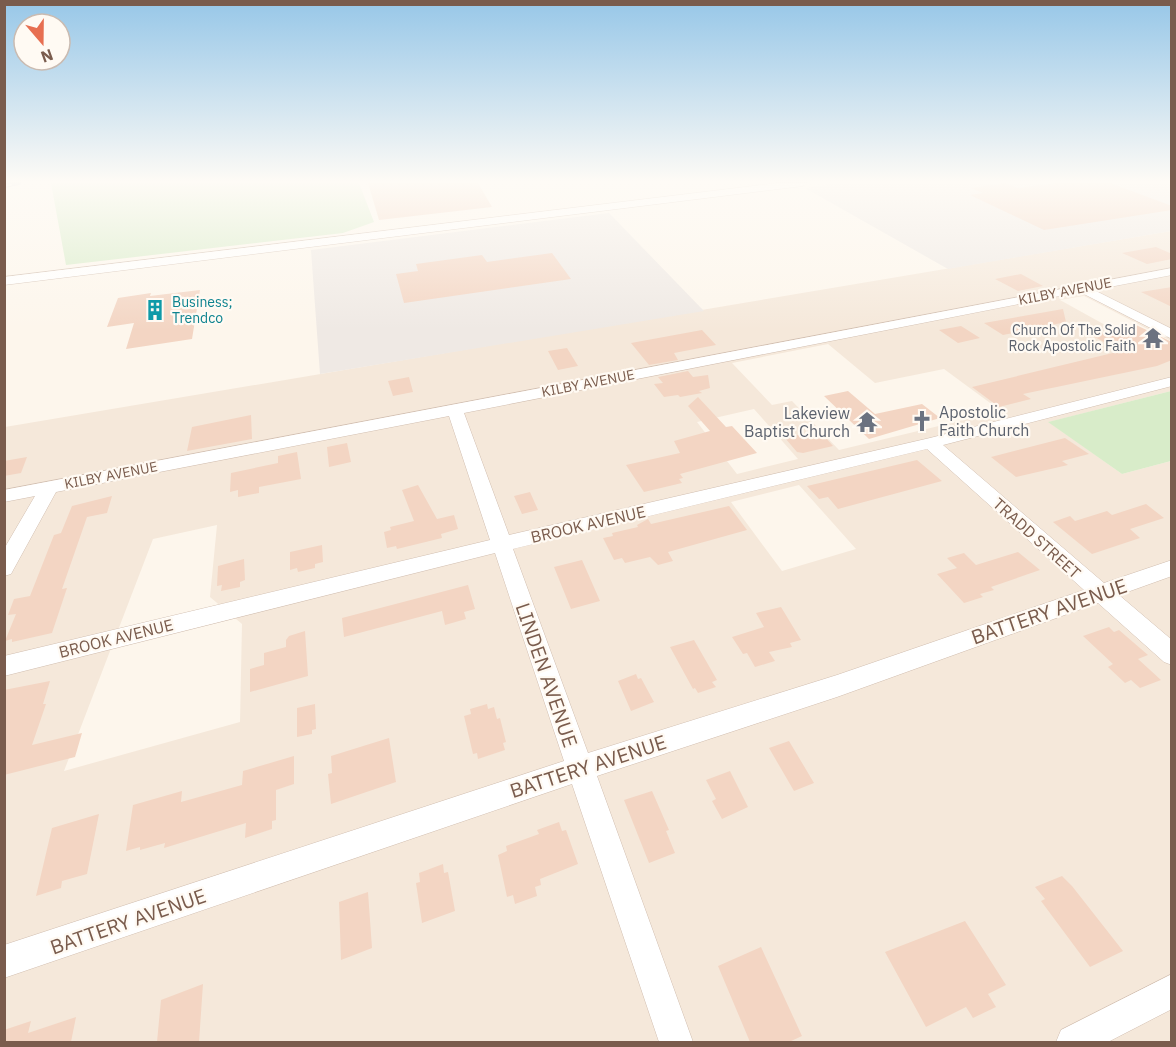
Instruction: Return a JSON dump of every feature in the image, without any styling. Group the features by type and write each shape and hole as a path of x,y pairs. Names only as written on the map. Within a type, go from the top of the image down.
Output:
{"street":[{"path":"4,281 405,232"},
{"name":"KILBY AVENUE","path":"4,496 1172,271"},
{"path":"1081,288 1172,335"},
{"name":"BROOK AVENUE","path":"4,666 930,443 1172,381"},
{"name":"LINDEN AVENUE","path":"454,408 676,1042"},
{"name":"TRADD STREET","path":"930,443 1172,655"},
{"path":"4,568 50,487"},
{"name":"BATTERY AVENUE","path":"4,962 579,769 837,686 1172,568"},
{"path":"1073,1042 1172,991"}],"shaded area":[{"path":"457,232 627,232 704,311 320,374 311,250"},
{"path":"882,232 1166,232 948,269"},
{"path":"1171,232 1171,341 1084,296 1060,300 1116,331 1171,354 1171,391 1049,422 1122,474 1171,461 1171,1042 5,1042 5,427","holes":["828,344 875,383 944,369 1001,411 839,450 792,401 772,405 732,363","754,409 798,459 737,474 697,422","799,485 856,549 782,571 731,502","217,525 210,597 242,624 240,722 64,771 153,539"]}],"green space":[{"path":"60,232 346,232 343,233 66,265"},
{"path":"1171,391 1171,461 1122,474 1048,422"}],"building":[{"path":"1156,247 1172,254 1172,259 1147,264 1122,253"},
{"path":"552,253 571,279 404,303 396,274 418,271 416,264 482,255 487,262"},
{"path":"1021,274 1043,286 1018,291 995,279"},
{"path":"1172,287 1172,307 1141,292"},
{"name":"Business; Trendco","path":"200,290 192,339 126,349 134,323 107,327 118,298"},
{"path":"1063,309 1066,322 1003,335 984,323"},
{"path":"1136,325 1172,342 1172,360 1157,366 1023,394 1031,399 999,407 972,387 1121,351 1091,335"},
{"path":"961,326 980,338 958,343 939,330"},
{"path":"702,330 716,345 674,353 678,360 649,365 631,343"},
{"path":"567,348 578,366 558,370 548,351"},
{"path":"688,371 693,377 708,375 710,388 699,391 702,393 664,397 654,384 663,383 658,377"},
{"path":"409,377 413,392 393,396 388,381"},
{"path":"848,391 875,414 922,404 940,418 869,439 824,396"},
{"path":"698,397 726,427 732,426 757,453 680,474 683,478 679,479 682,483 644,492 626,465 680,453 674,441 710,431 688,406"},
{"path":"251,415 252,439 187,451 192,427"},
{"path":"819,430 833,446 803,453 797,452 785,438"},
{"path":"1065,438 1089,454 1062,461 1068,465 1016,477 991,457"},
{"path":"347,443 351,462 329,467 327,447"},
{"path":"297,452 301,479 259,487 259,493 238,497 238,490 230,492 231,473 278,463 278,456"},
{"path":"27,457 21,473 4,476 4,461"},
{"path":"917,460 942,481 838,509 828,497 819,499 807,486"},
{"path":"418,485 437,519 454,515 458,529 441,534 442,538 397,549 396,546 387,548 384,532 391,530 390,527 414,521 402,490"},
{"path":"530,492 538,510 522,514 514,496"},
{"path":"112,496 107,513 87,517 62,589 67,588 52,633 12,642 12,639 5,641 16,614 8,615 14,599 30,596 54,535 61,533 72,506"},
{"path":"1146,504 1164,518 1130,529 1140,538 1092,554 1053,522 1070,516 1075,521 1107,511 1112,515"},
{"path":"729,506 747,530 668,552 673,561 658,565 650,557 625,563 622,558 614,560 603,538 613,536 612,533 638,527 637,525 648,519 651,524"},
{"path":"322,545 323,562 315,564 315,568 298,572 297,568 290,570 290,552"},
{"path":"1018,552 1040,570 991,587 994,590 980,594 983,597 964,603 937,574 957,568 947,558 964,553 976,565"},
{"path":"244,559 245,580 240,582 240,587 221,591 222,585 217,586 218,566"},
{"path":"582,560 600,601 571,609 554,567"},
{"path":"468,585 475,609 464,612 466,619 445,625 442,611 344,637 342,618"},
{"path":"781,607 801,640 790,643 792,647 769,652 775,661 755,667 747,653 743,654 732,637 764,627 756,613"},
{"path":"1109,627 1114,632 1119,630 1148,655 1138,659 1161,680 1140,688 1131,680 1125,683 1108,667 1113,664 1083,636"},
{"path":"305,631 308,676 250,692 250,669 264,665 264,653 286,647 286,640 289,636"},
{"path":"694,640 717,680 712,682 716,687 698,693 695,688 693,689 670,647"},
{"path":"636,674 638,679 641,678 654,702 631,711 618,681"},
{"path":"50,681 43,704 46,704 32,745 82,733 75,757 4,775 4,690"},
{"path":"315,704 316,729 312,730 312,734 297,737 297,708"},
{"path":"487,704 488,709 494,707 497,719 500,718 506,742 503,743 505,750 478,759 477,753 473,754 464,716 471,714 470,709"},
{"path":"389,738 396,782 331,804 328,774 332,773 331,756"},
{"path":"789,741 814,783 794,791 769,748"},
{"path":"294,756 294,784 276,790 276,820 272,821 272,829 245,838 246,823 164,848 165,843 140,850 140,847 126,851 133,805 182,791 181,802 242,785 243,771"},
{"path":"730,771 748,807 722,819 712,801 716,799 706,780"},
{"path":"652,791 669,830 666,831 675,853 649,863 624,800"},
{"path":"99,814 87,874 62,881 61,888 36,896 52,828"},
{"path":"559,822 562,831 566,830 578,864 540,879 541,885 535,887 537,896 515,904 513,895 507,897 498,855 507,851 506,846 539,834 537,830"},
{"path":"443,864 444,873 448,872 455,911 422,923 416,883 420,882 419,873"},
{"path":"1062,876 1123,951 1090,967 1041,901 1045,899 1035,887"},
{"path":"368,892 372,948 341,960 339,902"},
{"path":"965,921 1006,985 988,994 996,1007 973,1018 966,1007 926,1027 885,952"},
{"path":"761,947 802,1036 789,1042 750,1042 718,966"},
{"path":"203,984 199,1042 157,1042 161,1000"},
{"path":"76,1017 71,1042 4,1042 4,1030 31,1021 28,1033"}],"place":[{"name":"Business; Trendco","path":"155,310"},
{"name":"Church Of The Solid Rock Apostolic Faith","path":"1153,338"},
{"name":"Apostolic Faith Church","path":"922,421"},
{"name":"Lakeview Baptist Church","path":"867,422"}]}
